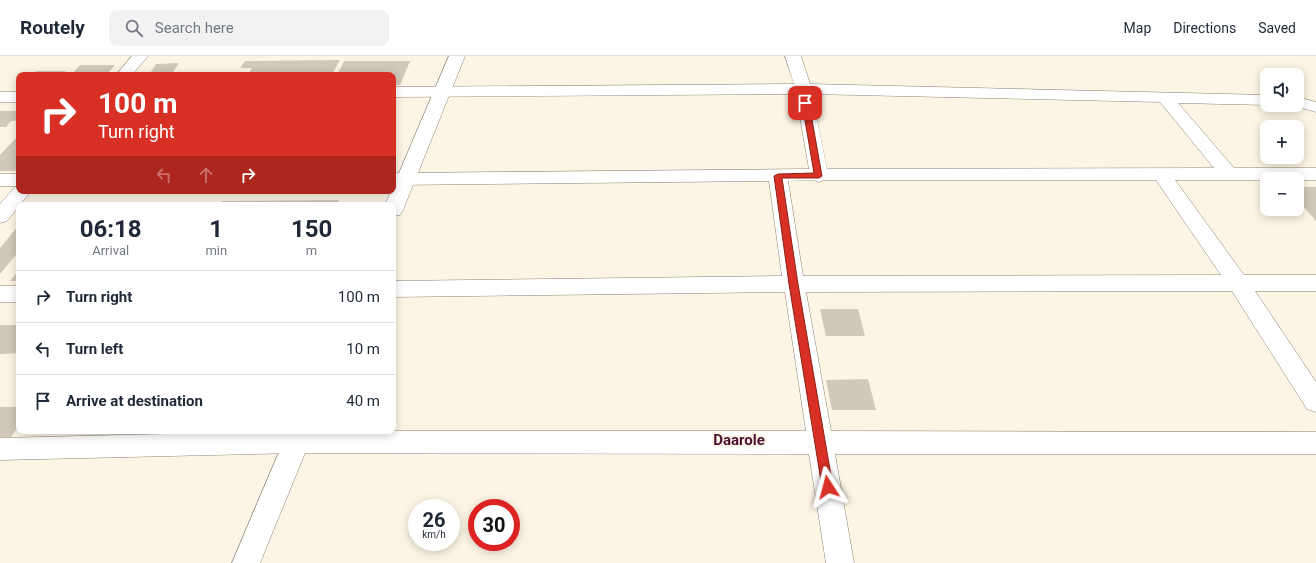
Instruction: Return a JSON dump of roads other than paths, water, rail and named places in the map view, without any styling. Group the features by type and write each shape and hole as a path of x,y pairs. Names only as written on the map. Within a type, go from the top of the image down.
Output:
{"street":[{"path":"127,72 140,56"},
{"path":"395,202 400,179 442,92 457,56"},
{"path":"793,56 803,89 819,176"},
{"path":"396,92 803,89 1260,100"},
{"path":"0,97 16,97"},
{"path":"1164,97 1228,174"},
{"path":"1304,104 1316,107"},
{"path":"400,179 819,176 870,174 1316,174"},
{"path":"1161,174 1238,283 1316,402"},
{"path":"778,176 794,284 840,563"},
{"path":"0,180 16,180"},
{"path":"0,216 19,194"},
{"path":"396,289 794,284 1068,285 1316,283"},
{"path":"0,294 16,294"},
{"path":"246,563 299,437"},
{"path":"0,449 299,437 821,442 1316,443"}],"district":[{"name":"Daarole","path":"739,440"}]}
